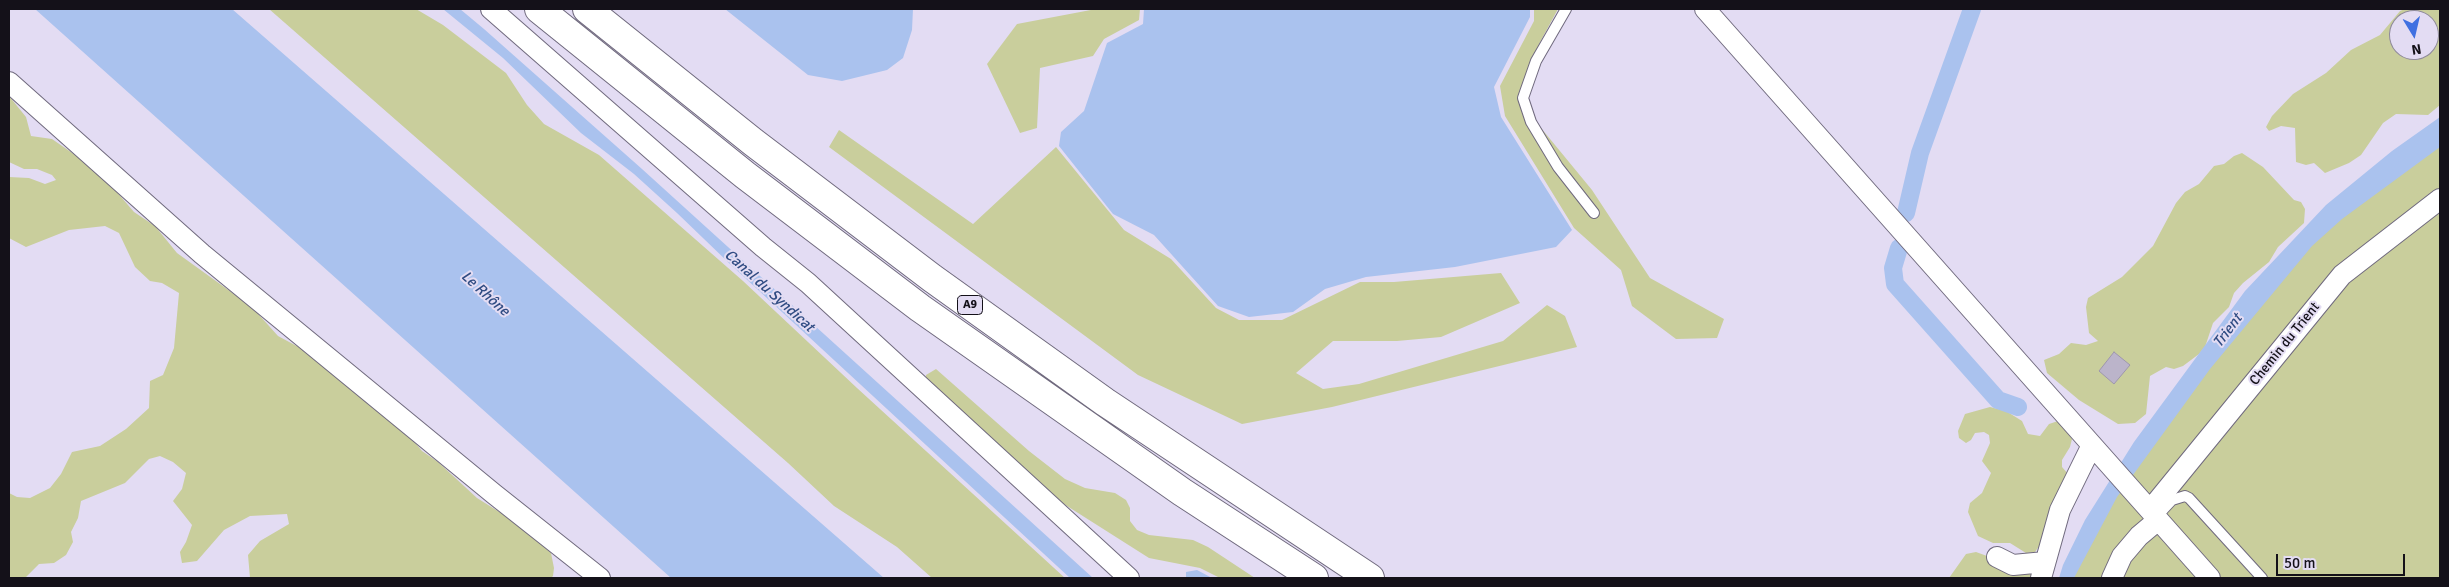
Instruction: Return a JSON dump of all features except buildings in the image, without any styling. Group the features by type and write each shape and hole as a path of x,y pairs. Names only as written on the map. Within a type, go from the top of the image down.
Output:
{"highway":[{"name":"A9","path":"539,9 745,175 920,308 1151,470 1314,578"},
{"name":"A9","path":"587,9 753,142 932,278 1105,402 1370,578"}],"street":[{"path":"491,9 763,247 808,283 1129,578"},
{"path":"1705,9 2210,578"},
{"path":"9,82 210,260 494,494 600,578"},
{"name":"Chemin du Trient","path":"2112,578 2122,556 2139,536 2151,512 2342,275 2440,199"},
{"path":"1998,557 2012,565 2043,570 2060,510 2096,450"}],"lane":[{"path":"1566,9 1536,61 1524,98 1531,122 1554,159 1594,213"},
{"path":"2151,512 2172,500 2185,496 2189,498 2262,578"}],"green space":[{"path":"269,9 416,9 443,25 506,73 527,105 544,124 599,155 743,281 1065,578 932,578 897,547 834,506 788,463"},
{"path":"1096,9 1140,9 1139,20 1104,39 1093,56 1040,68 1037,128 1020,133 987,64 1017,24"},
{"path":"1534,9 1558,9 1539,44 1518,100 1592,190 1650,278 1724,319 1717,338 1676,339 1632,306 1621,270 1574,228 1505,116 1500,86 1534,21"},
{"path":"2440,9 2440,105 2428,115 2396,114 2383,123 2361,155 2349,163 2325,173 2314,163 2306,165 2296,162 2295,128 2281,126 2269,131 2266,127 2272,116 2293,94 2326,73 2351,50 2380,35 2389,24 2389,60 2439,60 2439,10 2402,10"},
{"path":"9,96 26,117 31,136 52,139 81,159 110,184 134,212 155,226 177,253 252,307 278,336 306,351 396,419 422,451 438,462 477,498 517,523 551,553 554,568 553,576 551,578 250,578 248,555 260,541 289,524 287,514 250,516 224,530 197,561 182,563 180,552 192,525 173,501 182,489 186,473 173,462 160,456 149,459 125,483 81,501 78,518 71,532 73,542 66,555 54,563 39,564 25,578 9,578 9,493 17,497 30,498 50,488 61,474 72,452 100,446 126,429 149,408 150,381 163,375 174,348 179,293 162,283 150,281 135,267 119,233 105,226 69,230 26,247 9,238 9,177 29,178 45,184 56,180 52,175 37,169 24,169 9,162"},
{"path":"2440,126 2440,578 2071,578 2112,490 2292,256"},
{"path":"839,130 973,224 1056,147 1124,230 1171,259 1216,308 1239,320 1282,320 1360,282 1394,282 1501,273 1520,303 1441,337 1397,341 1333,341 1296,373 1323,389 1359,384 1503,341 1547,305 1565,316 1577,347 1332,407 1242,424 1138,375 829,147"},
{"path":"2242,153 2263,167 2294,200 2301,202 2305,209 2304,223 2278,247 2269,262 2243,283 2234,293 2229,307 2213,323 2205,347 2199,354 2183,366 2174,369 2166,367 2150,376 2146,414 2135,423 2118,424 2079,400 2047,373 2044,360 2059,354 2071,343 2086,345 2098,341 2089,333 2086,307 2088,298 2122,277 2153,246 2176,203 2185,192 2199,184 2214,166 2224,164 2234,156"},
{"path":"936,369 1029,451 1065,479 1085,488 1115,493 1126,500 1130,508 1130,521 1137,530 1149,535 1193,540 1208,547 1255,578 1220,578 1200,568 1149,558 1056,499 926,382 926,375"},
{"path":"1990,407 2006,411 2022,421 2028,434 2040,436 2049,424 2058,421 2069,429 2072,439 2070,447 2062,460 2062,467 2069,475 2042,542 2035,552 2026,553 2010,543 1993,543 1978,536 1968,512 1970,503 1982,493 1991,473 1982,461 1990,443 1989,435 1984,432 1975,433 1971,440 1966,443 1959,438 1958,431 1965,414"},
{"path":"1976,552 1987,556 2009,571 2034,571 2034,578 1949,578 1966,554"}],"water":[{"name":"Le Rhône","path":"35,9 232,9 884,578 671,578"},
{"name":"Canal du Syndicat","path":"443,9 460,9 484,29 642,169 1093,578 1070,578 677,213 634,174 581,133 503,58"},
{"path":"725,9 913,9 912,30 903,58 887,70 842,81 808,75"},
{"path":"1144,9 1530,9 1530,17 1494,87 1501,117 1572,230 1556,247 1455,267 1366,277 1325,289 1293,312 1249,317 1218,306 1154,235 1113,214 1059,146 1061,132 1084,111 1107,43 1143,24"},
{"name":"Trient","path":"2440,117 2440,147 2342,219 2312,246 2210,369 2117,497 2074,578 2059,578 2063,565 2085,520 2134,442 2245,291 2326,205 2392,151"},
{"path":"1197,570 1212,578 1186,578 1186,572"}],"waterway":[{"path":"1906,213 1920,153 1972,9"},
{"path":"1899,248 1893,268 1895,284 1998,400 2018,407"}]}
